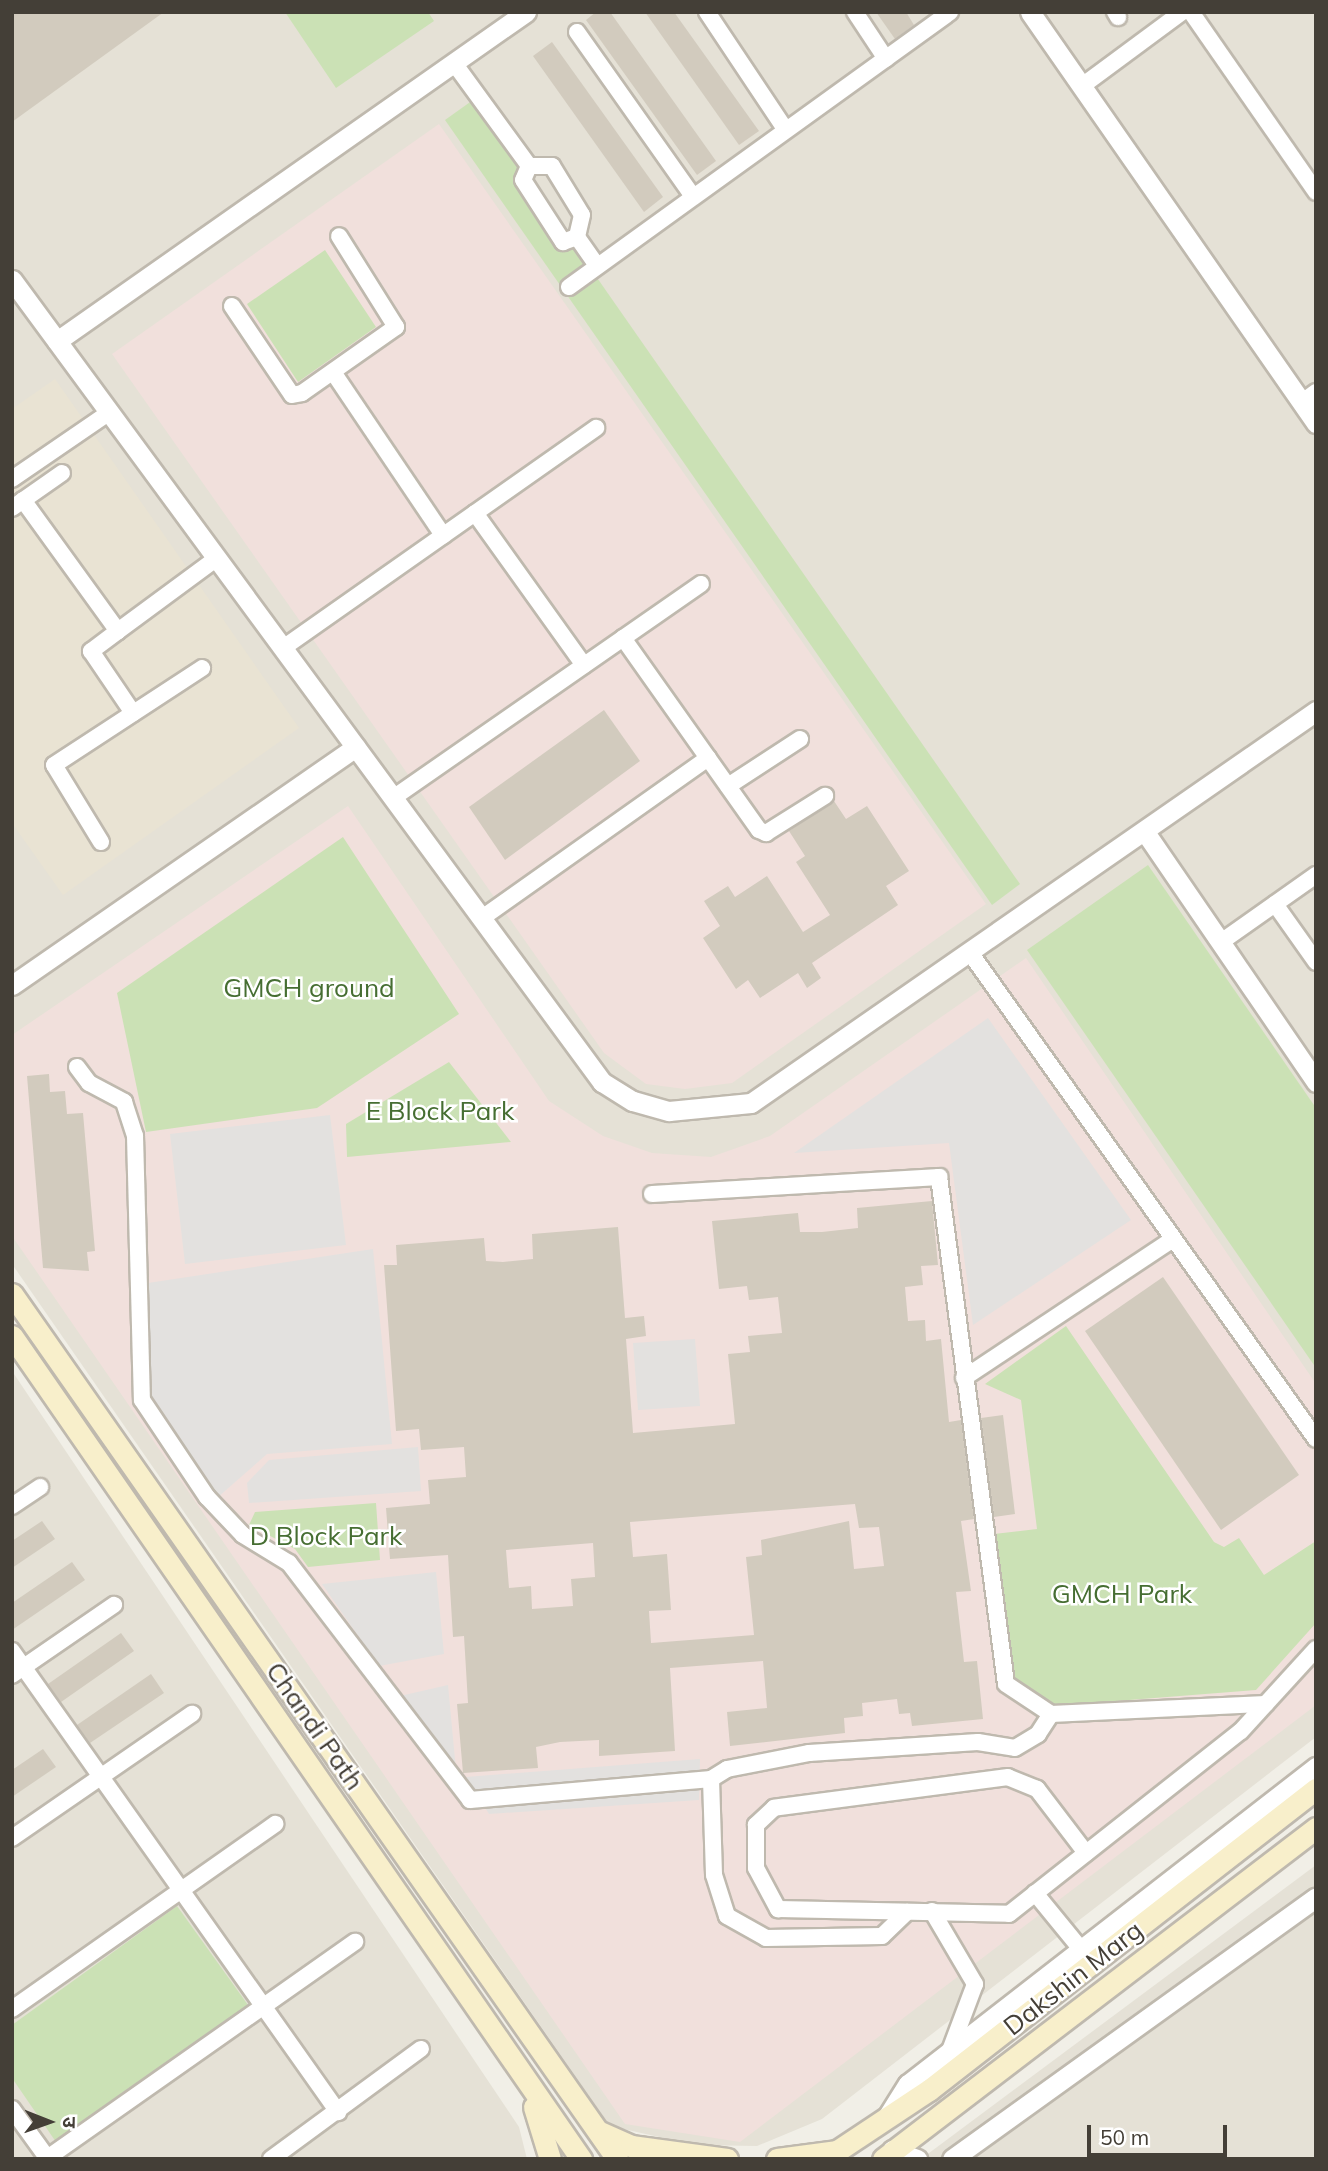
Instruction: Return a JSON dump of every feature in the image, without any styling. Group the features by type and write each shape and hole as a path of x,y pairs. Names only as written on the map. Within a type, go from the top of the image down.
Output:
{"main road":[{"name":"Chandi Path","path":"12,1294 617,2159"},
{"name":"Chandi Path","path":"12,1336 581,2159"},
{"name":"Dakshin Marg","path":"834,2154 885,2121 1316,1789"},
{"name":"Dakshin Marg","path":"887,2154 1316,1828"},
{"path":"521,2073 550,2159"},
{"path":"598,2131 631,2146 727,2159"},
{"path":"777,2159 834,2154"}],"street":[{"path":"57,341 526,12"},
{"path":"707,12 785,130"},
{"path":"855,12 886,59"},
{"path":"569,287 692,195 950,12"},
{"path":"1030,12 1309,397 1316,423"},
{"path":"1082,86 1182,12"},
{"path":"1191,12 1316,192"},
{"path":"577,32 692,195"},
{"path":"454,62 529,166"},
{"path":"529,166 552,166 582,215 577,237 597,266"},
{"path":"529,166 523,180 564,242 577,237"},
{"path":"232,306 292,395 333,372 396,327 339,236"},
{"path":"12,280 602,1082 633,1101 669,1111 751,1103 1313,720"},
{"path":"333,372 443,536"},
{"path":"12,479 110,412"},
{"path":"283,648 596,428"},
{"path":"62,473 18,504 118,631"},
{"path":"475,513 584,665"},
{"path":"133,713 91,651 217,558"},
{"path":"393,798 701,584"},
{"path":"623,638 728,786 766,833 825,796"},
{"path":"102,842 54,765 202,668"},
{"path":"728,786 800,739"},
{"path":"12,985 356,747"},
{"path":"482,919 708,758"},
{"path":"1145,832 1316,1082"},
{"path":"1221,942 1316,875"},
{"path":"1275,904 1316,962"},
{"path":"971,954 1316,1440"},
{"path":"77,1067 89,1083 124,1102 135,1136 142,1400 207,1497 243,1535 289,1563 470,1800 710,1779 727,1769 809,1753 978,1742 1015,1748 1038,1734 1051,1714"},
{"path":"652,1194 939,1177 1006,1684 1051,1714 1266,1704"},
{"path":"964,1378 1173,1239"},
{"path":"12,1506 40,1487"},
{"path":"18,1671 114,1605"},
{"path":"1086,1853 1037,1789 1009,1777 774,1808 756,1825 756,1868 778,1909 1009,1914 1241,1731 1316,1650"},
{"path":"12,1651 18,1671 101,1776 338,2112"},
{"path":"12,1838 191,1714"},
{"path":"885,2121 908,2084 1316,1767"},
{"path":"710,1779 714,1875 727,1916 766,1938 882,1936 907,1912"},
{"path":"12,2009 275,1824"},
{"path":"1035,1893 1080,1948"},
{"path":"952,2159 1316,1896"},
{"path":"933,1912 975,1984 949,2053"},
{"path":"12,2109 47,2159 265,2008 355,1942"},
{"path":"271,2159 421,2049"},
{"path":"887,2154 917,2159"}],"shaded area":[{"path":"12,12 1316,12 1316,1737 822,2119 757,2146 695,2145 610,2126 12,1264"},
{"path":"439,124 986,904 732,1083 685,1089 646,1084 604,1053 112,354"},
{"path":"55,379 299,728 63,895 12,823 12,409"},
{"path":"348,806 549,1101 603,1136 652,1153 711,1157 770,1136 1026,958 1316,1384 1316,1705 740,2142 625,2124 12,1236 12,1035"},
{"path":"988,1018 1131,1220 973,1325 949,1143 794,1153"},
{"path":"330,1115 346,1245 185,1264 170,1134"},
{"path":"373,1249 392,1444 267,1454 217,1498 151,1399 148,1283"},
{"path":"695,1339 700,1406 638,1410 633,1343"},
{"path":"12,1371 519,2127 527,2159 12,2159"},
{"path":"418,1447 421,1491 249,1503 247,1483 269,1460"},
{"path":"436,1572 444,1654 379,1666 322,1584"},
{"path":"448,1685 456,1770 400,1696"},
{"path":"700,1759 699,1800 489,1814 466,1777"},
{"path":"1316,1865 1316,2159 921,2159"}],"green space":[{"path":"285,12 428,12 434,21 336,88"},
{"path":"473,100 1020,884 992,905 445,120"},
{"path":"325,250 376,327 298,382 247,304"},
{"name":"GMCH ground","path":"343,837 459,1014 317,1108 146,1132 117,993"},
{"path":"1148,865 1316,1108 1316,1368 1027,950"},
{"name":"E Block Park","path":"449,1062 511,1142 347,1157 346,1124"},
{"name":"GMCH Park","path":"1066,1326 1214,1542 1224,1547 1239,1538 1264,1575 1316,1541 1316,1623 1256,1690 1053,1706 1012,1679 994,1534 1037,1529 1021,1400 985,1384"},
{"name":"D Block Park","path":"376,1503 380,1560 308,1567 295,1549 249,1525 255,1512"},
{"path":"177,1906 248,2005 56,2142 12,2078 12,2025"}],"building":[{"path":"12,12 164,12 12,122"},
{"path":"596,12 610,12 716,161 697,175 586,20"},
{"path":"645,12 674,12 759,131 739,145"},
{"path":"876,12 906,12 914,25 895,39"},
{"path":"552,42 663,197 644,212 533,56"},
{"path":"604,710 640,761 505,860 469,807"},
{"path":"834,801 846,819 867,806 909,871 886,886 898,905 812,963 821,978 807,988 798,973 760,998 748,980 736,989 703,938 720,926 704,901 728,886 735,897 767,876 803,932 830,915 796,862 805,856 789,831"},
{"path":"49,1074 50,1092 65,1091 67,1114 83,1113 95,1251 87,1252 89,1271 43,1268 27,1076"},
{"path":"932,1201 938,1265 921,1266 923,1285 905,1287 908,1321 925,1320 926,1341 941,1339 949,1422 961,1420 974,1519 961,1521 971,1591 956,1592 964,1662 977,1661 983,1719 912,1726 910,1713 899,1714 897,1699 862,1703 863,1716 844,1718 845,1733 730,1746 727,1712 767,1708 763,1661 670,1668 675,1751 599,1756 599,1740 560,1742 536,1747 538,1768 463,1773 457,1704 468,1703 464,1636 453,1637 448,1555 390,1559 386,1508 430,1504 428,1480 466,1477 464,1447 421,1450 419,1429 396,1431 384,1265 397,1265 396,1245 484,1238 486,1261 503,1262 533,1259 532,1234 618,1227 625,1318 644,1316 646,1336 626,1339 633,1433 735,1424 728,1354 750,1352 748,1336 782,1333 778,1297 749,1300 747,1286 719,1289 712,1221 798,1213 800,1232 822,1232 858,1228 857,1208","holes":["855,1504 859,1528 879,1527 884,1566 854,1569 849,1521 761,1540 762,1555 746,1557 754,1635 651,1643 649,1611 671,1610 667,1554 633,1557 630,1522","593,1543 595,1577 571,1579 573,1606 532,1609 531,1586 509,1588 506,1550"]},
{"path":"1163,1277 1299,1475 1221,1530 1085,1331"},
{"path":"1003,1415 1015,1514 994,1517 981,1418"},
{"path":"42,1521 55,1539 12,1568 12,1541"},
{"path":"72,1562 85,1580 12,1630 12,1603"},
{"path":"121,1633 134,1651 61,1702 48,1684"},
{"path":"151,1674 164,1693 90,1743 77,1725"},
{"path":"43,1749 56,1767 12,1797 12,1770"}]}
